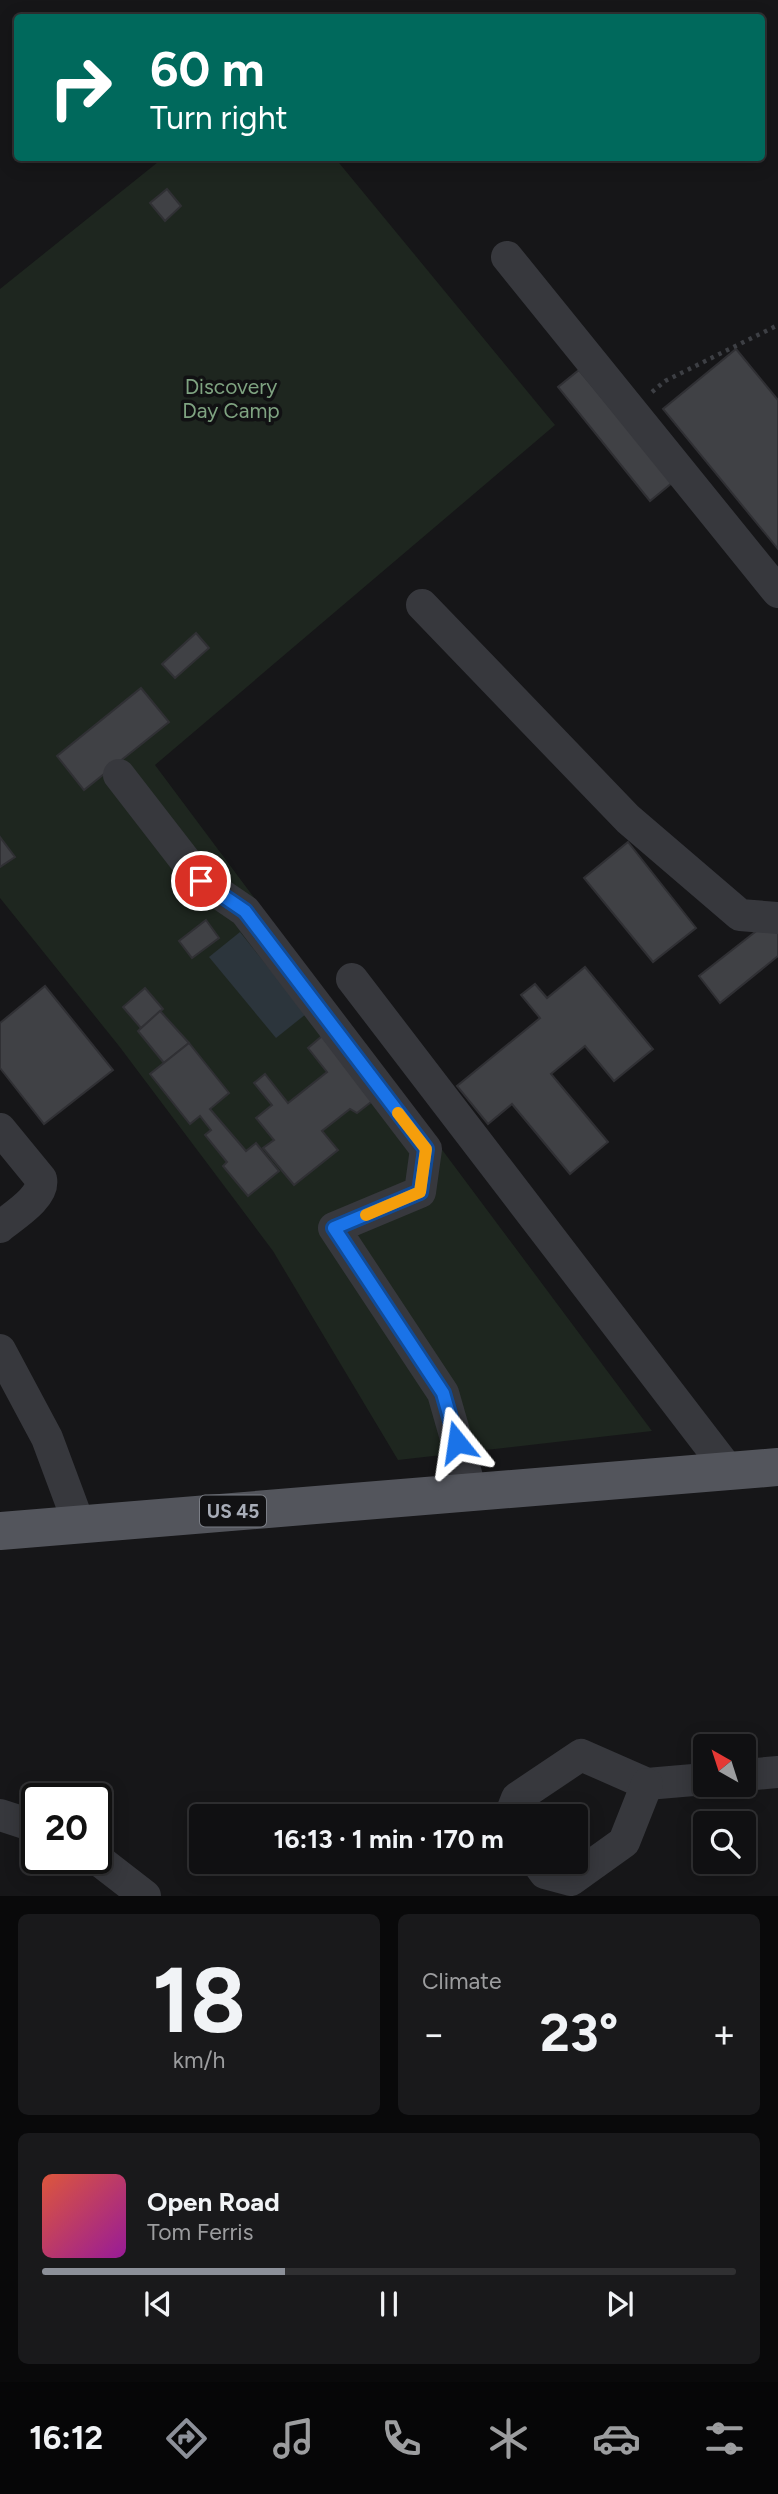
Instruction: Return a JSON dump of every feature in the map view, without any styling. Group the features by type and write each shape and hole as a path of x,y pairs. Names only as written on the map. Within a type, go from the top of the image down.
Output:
{"main road":[{"name":"US 45","path":"0,1531 778,1467"}],"street":[{"path":"507,257 778,592"},
{"path":"422,605 628,819 740,915 778,918"},
{"path":"119,775 201,881 245,911 426,1149 420,1192 334,1228 443,1393 471,1491"},
{"path":"352,979 729,1471"},
{"path":"0,1129 41,1179 42,1185 38,1194 0,1227"},
{"path":"0,1350 47,1438 79,1524"},
{"path":"515,1804 517,1798 581,1755 647,1784 693,1780"},
{"path":"756,1774 778,1772"},
{"path":"588,1868 624,1842 647,1784"},
{"path":"0,1815 21,1822"},
{"path":"112,1870 145,1895"},
{"path":"549,1874 571,1880 579,1874"}],"path":[{"path":"631,409 665,381 778,325"}],"green space":[{"name":"Discovery Day Camp","path":"159,161 337,161 555,425 155,765 652,1431 398,1460 273,1251 119,1046 0,898 0,289"}],"shaded area":[{"path":"240,932 306,1014 276,1038 209,957"}],"building":[{"path":"167,189 181,206 165,221 150,203"},
{"path":"736,349 778,400 778,549 663,409"},
{"path":"579,370 673,482 650,501 558,387"},
{"path":"196,633 209,648 175,678 162,664"},
{"path":"141,688 169,722 84,790 57,756"},
{"path":"0,837 15,857 0,867"},
{"path":"628,842 696,928 653,962 584,878"},
{"path":"206,920 219,938 192,958 179,941"},
{"path":"769,921 778,933 778,956 720,1003 699,976"},
{"path":"585,967 653,1049 614,1081 585,1046 551,1074 608,1142 570,1174 512,1104 488,1124 457,1086 540,1018 521,995 535,984 547,998"},
{"path":"45,986 113,1070 44,1124 0,1068 0,1023"},
{"path":"145,988 163,1009 141,1028 123,1007"},
{"path":"160,1011 189,1043 164,1063 138,1031"},
{"path":"328,1031 380,1095 357,1113 350,1109 322,1131 338,1150 294,1185 263,1148 274,1140 256,1118 272,1105 254,1083 265,1074 288,1103 327,1072 308,1048"},
{"path":"189,1043 229,1093 210,1109 246,1151 256,1143 279,1171 248,1196 223,1166 227,1162 205,1135 211,1130 200,1116 190,1124 150,1074"}],"slow traffic":[{"path":"366,1215 420,1192 426,1149 398,1113"}],"route":[{"path":"201,881 245,911 426,1149 420,1192 334,1228 443,1393 457,1442"}]}
